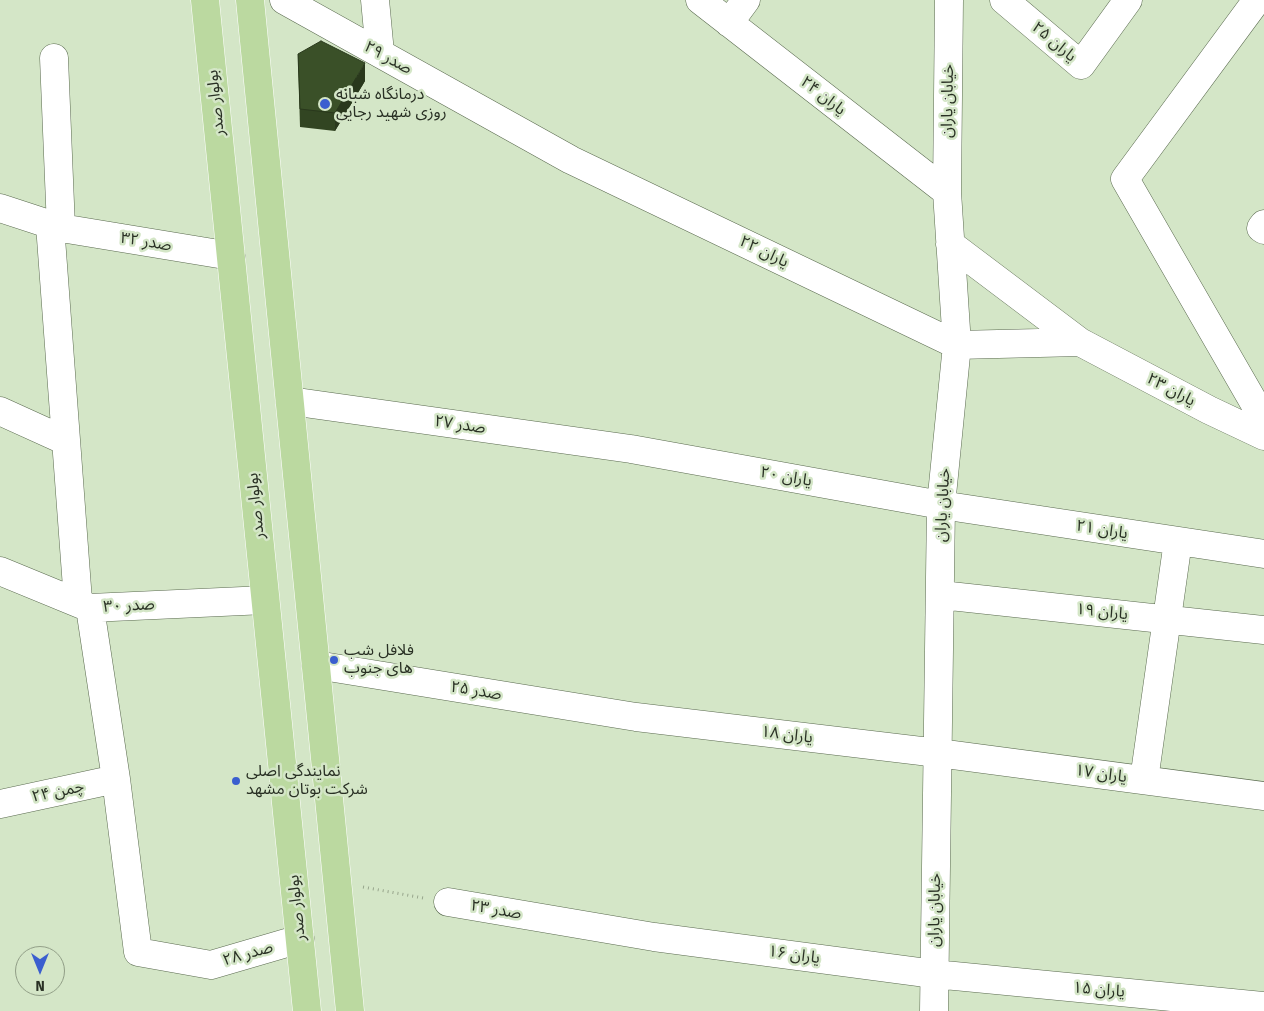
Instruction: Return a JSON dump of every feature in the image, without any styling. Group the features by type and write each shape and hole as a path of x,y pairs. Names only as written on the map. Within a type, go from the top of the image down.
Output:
{"main road":[{"name":"بولوار صدر","path":"205,0 307,1011"},
{"path":"250,0 350,1011"}],"street":[{"name":"صدر ۲۹","path":"284,0 571,160"},
{"path":"375,0 380,53"},
{"name":"یاران ۲۴","path":"700,0 947,192"},
{"path":"729,23 746,0"},
{"name":"خیابان یاران","path":"934,1011 941,505 957,345 947,192 950,0"},
{"name":"یاران ۲۵","path":"1004,0 1081,65 1128,0"},
{"path":"1257,0 1126,178 1264,420"},
{"path":"54,58 56,226 66,441 84,605 116,780"},
{"name":"یاران ۲۲","path":"571,160 957,345"},
{"name":"صدر ۳۲","path":"0,208 56,226 231,256"},
{"path":"1264,224 1261,228 1264,230"},
{"name":"یاران ۲۳","path":"950,244 1080,342 1264,436"},
{"name":"یاران ۲۳","path":"957,345 1080,342"},
{"name":"صدر ۲۷","path":"290,401 631,448"},
{"path":"0,411 66,441"},
{"name":"یاران ۲۰","path":"631,448 941,505"},
{"name":"یاران ۲۱","path":"941,505 1264,554"},
{"path":"1144,780 1178,541"},
{"name":"صدر ۳۰","path":"0,571 84,605 265,600"},
{"name":"یاران ۱۹","path":"941,595 1264,630"},
{"name":"صدر ۲۵","path":"316,665 636,717"},
{"name":"یاران ۱۸","path":"636,717 938,753"},
{"name":"یاران ۱۷","path":"938,753 1264,796"},
{"name":"صدر ۲۸","path":"116,780 138,952 211,965 300,939"},
{"name":"چمن ۲۴","path":"0,804 116,780"},
{"name":"صدر ۲۳","path":"448,902 654,937"},
{"name":"یاران ۱۶","path":"654,937 934,974"},
{"name":"یاران ۱۵","path":"934,974 1264,1006"}],"path":[{"name":"صدر ۲۳","path":"337,883 448,902"}],"building":[{"name":"درمانگاه شبانه روزی شهید رجایی","path":"321,41 365,63 335,113 300,109 298,54"}],"place":[{"name":"درمانگاه شبانه روزی شهید رجایی","path":"325,104"},
{"name":"فلافل شب های جنوب","path":"334,660"},
{"name":"نمایندگی اصلی شرکت بوتان مشهد","path":"236,781"}]}
